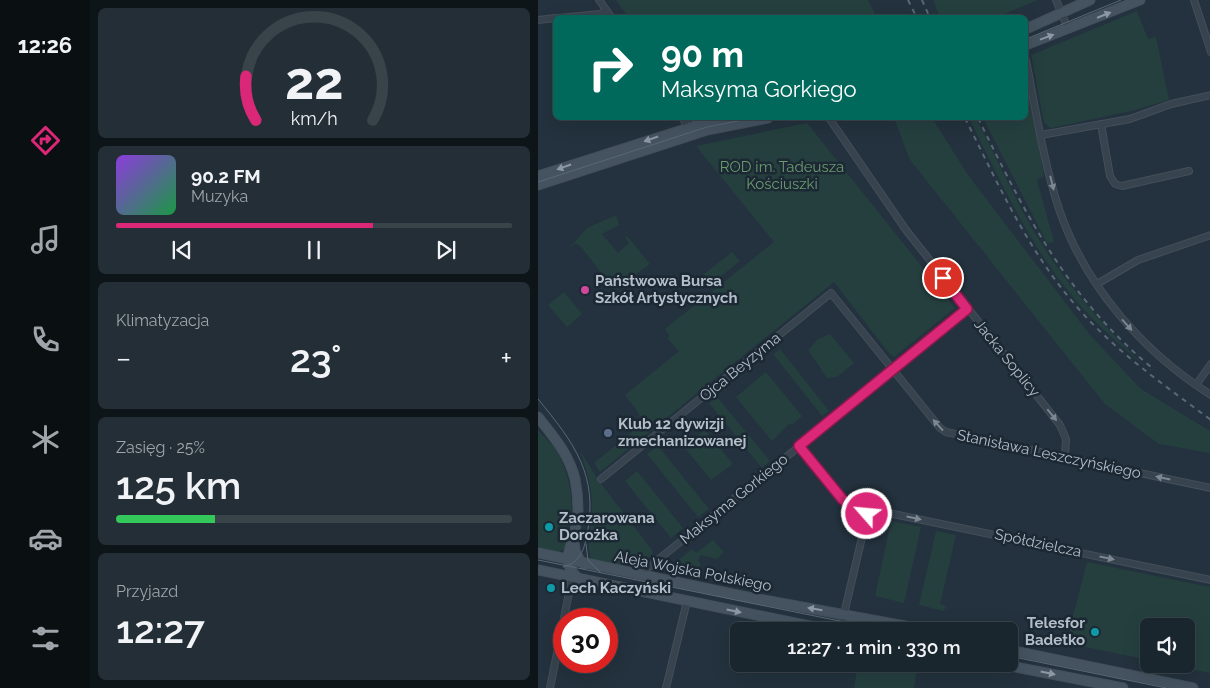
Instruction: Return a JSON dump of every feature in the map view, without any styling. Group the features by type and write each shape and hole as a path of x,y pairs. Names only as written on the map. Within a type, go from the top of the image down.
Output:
{"main road":[{"path":"1028,28 1090,0"},
{"path":"1028,44 1140,0"},
{"path":"538,185 715,120"},
{"path":"538,176 689,131 756,120"},
{"path":"538,417 560,445 573,471 578,502 575,535 576,555 584,564"},
{"path":"575,535 567,560 569,569 576,578"},
{"name":"Aleja Wojska Polskiego","path":"538,553 584,564 885,622"},
{"name":"Aleja Wojska Polskiego","path":"538,570 790,622"},
{"path":"1018,652 1192,688"},
{"path":"1018,668 1122,688"}],"street":[{"path":"599,0 610,15"},
{"path":"1056,0 1068,29"},
{"path":"1194,0 1210,52"},
{"path":"594,15 606,10"},
{"path":"538,20 553,18"},
{"path":"1028,70 1051,180 1064,222 1081,258 1097,284 1133,331 1170,366 1210,395"},
{"path":"1041,135 1130,119 1171,104 1210,94"},
{"path":"684,120 689,131"},
{"name":"Jacka Soplicy","path":"830,120 882,198 967,309 1060,425 1066,439 1065,458"},
{"path":"1101,124 1110,176 1115,184 1122,186 1189,171"},
{"path":"1097,284 1138,260 1210,235"},
{"name":"Stanisława Leszczyńskiego","path":"831,293 946,432 1210,488"},
{"name":"Ojca Beyzyma","path":"601,479 831,293"},
{"name":"Maksyma Gorkiego","path":"640,575 967,309"},
{"path":"1196,385 1210,364"},
{"path":"799,446 843,500 855,518 860,526 860,538"},
{"path":"842,622 860,538 867,515 866,508 843,500"},
{"path":"855,518 854,509 860,506"},
{"name":"Spółdzielcza","path":"867,515 877,510 1210,580"},
{"path":"855,518 863,520 867,515"},
{"path":"550,688 576,578"},
{"path":"666,688 687,601"}],"green space":[{"path":"616,0 868,0 876,15 627,15"},
{"path":"933,0 1038,0 1002,15 939,15"},
{"path":"1137,11 1148,39 1156,37 1169,100 1131,111 1051,128 1044,123 1031,55"},
{"path":"1028,85 1044,176 1037,180 1054,242 1047,243 984,120 1028,120"},
{"path":"895,120 933,120 968,175 1090,335 1141,389 1210,431 1210,453 1159,444 1105,404 910,160"},
{"path":"970,120 977,120 1025,215 1043,246 1067,280 1092,311 1149,370 1116,341 1074,299 1037,247 1013,205"},
{"name":"ROD im. Tadeusza Kościuszki","path":"807,123 955,308 894,357 888,352 834,282 600,472 594,463 641,425 639,414 625,395 679,351 668,339 669,335 665,329 774,242 696,146"},
{"path":"616,215 619,225 602,234 618,253 629,243 625,237 627,236 650,264 615,290 581,247 576,243 569,248 587,228"},
{"path":"732,252 740,261 711,284 704,274"},
{"path":"564,292 582,314 567,327 548,305"},
{"path":"830,334 854,363 837,377 827,378 808,350 818,339"},
{"path":"780,349 829,411 822,416 773,354"},
{"path":"766,372 802,416 792,425 790,423 772,441 736,397"},
{"path":"717,397 770,461 762,468 709,403"},
{"path":"538,430 559,455 570,487 571,510 570,520 566,528 570,533 565,548 557,553 538,549"},
{"path":"705,430 733,464 711,480 684,447"},
{"path":"658,446 709,509 698,517 647,454"},
{"path":"579,449 599,481 652,550 653,553 640,569 592,561 589,534 592,499"},
{"path":"637,471 683,528 671,538 625,481"},
{"path":"891,521 921,527 904,603 875,596"},
{"path":"936,531 956,535 940,604 946,606 944,611 919,605"},
{"path":"713,540 724,552 717,559 701,555 698,560 701,564 693,572 682,574 660,567 667,561 671,566 692,549 696,553"},
{"path":"1087,562 1210,587 1210,673 1195,670 1195,618 1140,618 1140,658 1066,643"},
{"path":"857,672 917,672 914,688 854,688"}],"tram line":[{"path":"1028,38 1121,0"},
{"path":"538,182 707,127 743,120"},
{"path":"538,399 563,430 580,461 586,477 589,495 590,514 584,546 577,559 563,567"},
{"path":"586,544 588,560 601,573"},
{"path":"538,560 845,622"},
{"path":"1018,658 1166,688"}],"railway":[{"path":"908,0 916,15"},
{"path":"922,0 929,15"},
{"path":"966,120 1015,216 1059,286 1092,323 1124,353 1211,420"},
{"path":"979,120 1031,221 1072,283 1121,340 1151,367"}],"place":[{"name":"Państwowa Bursa Szkół Artystycznych","path":"585,290"},
{"name":"Klub 12 dywizji zmechanizowanej","path":"608,433"},
{"name":"Zaczarowana Dorożka","path":"549,527"},
{"name":"Lech Kaczyński","path":"551,588"},
{"name":"Telesfor Badetko","path":"1095,632"}],"route":[{"path":"867,514 864,507 850,504 843,500 799,446 967,309 943,278"}]}
